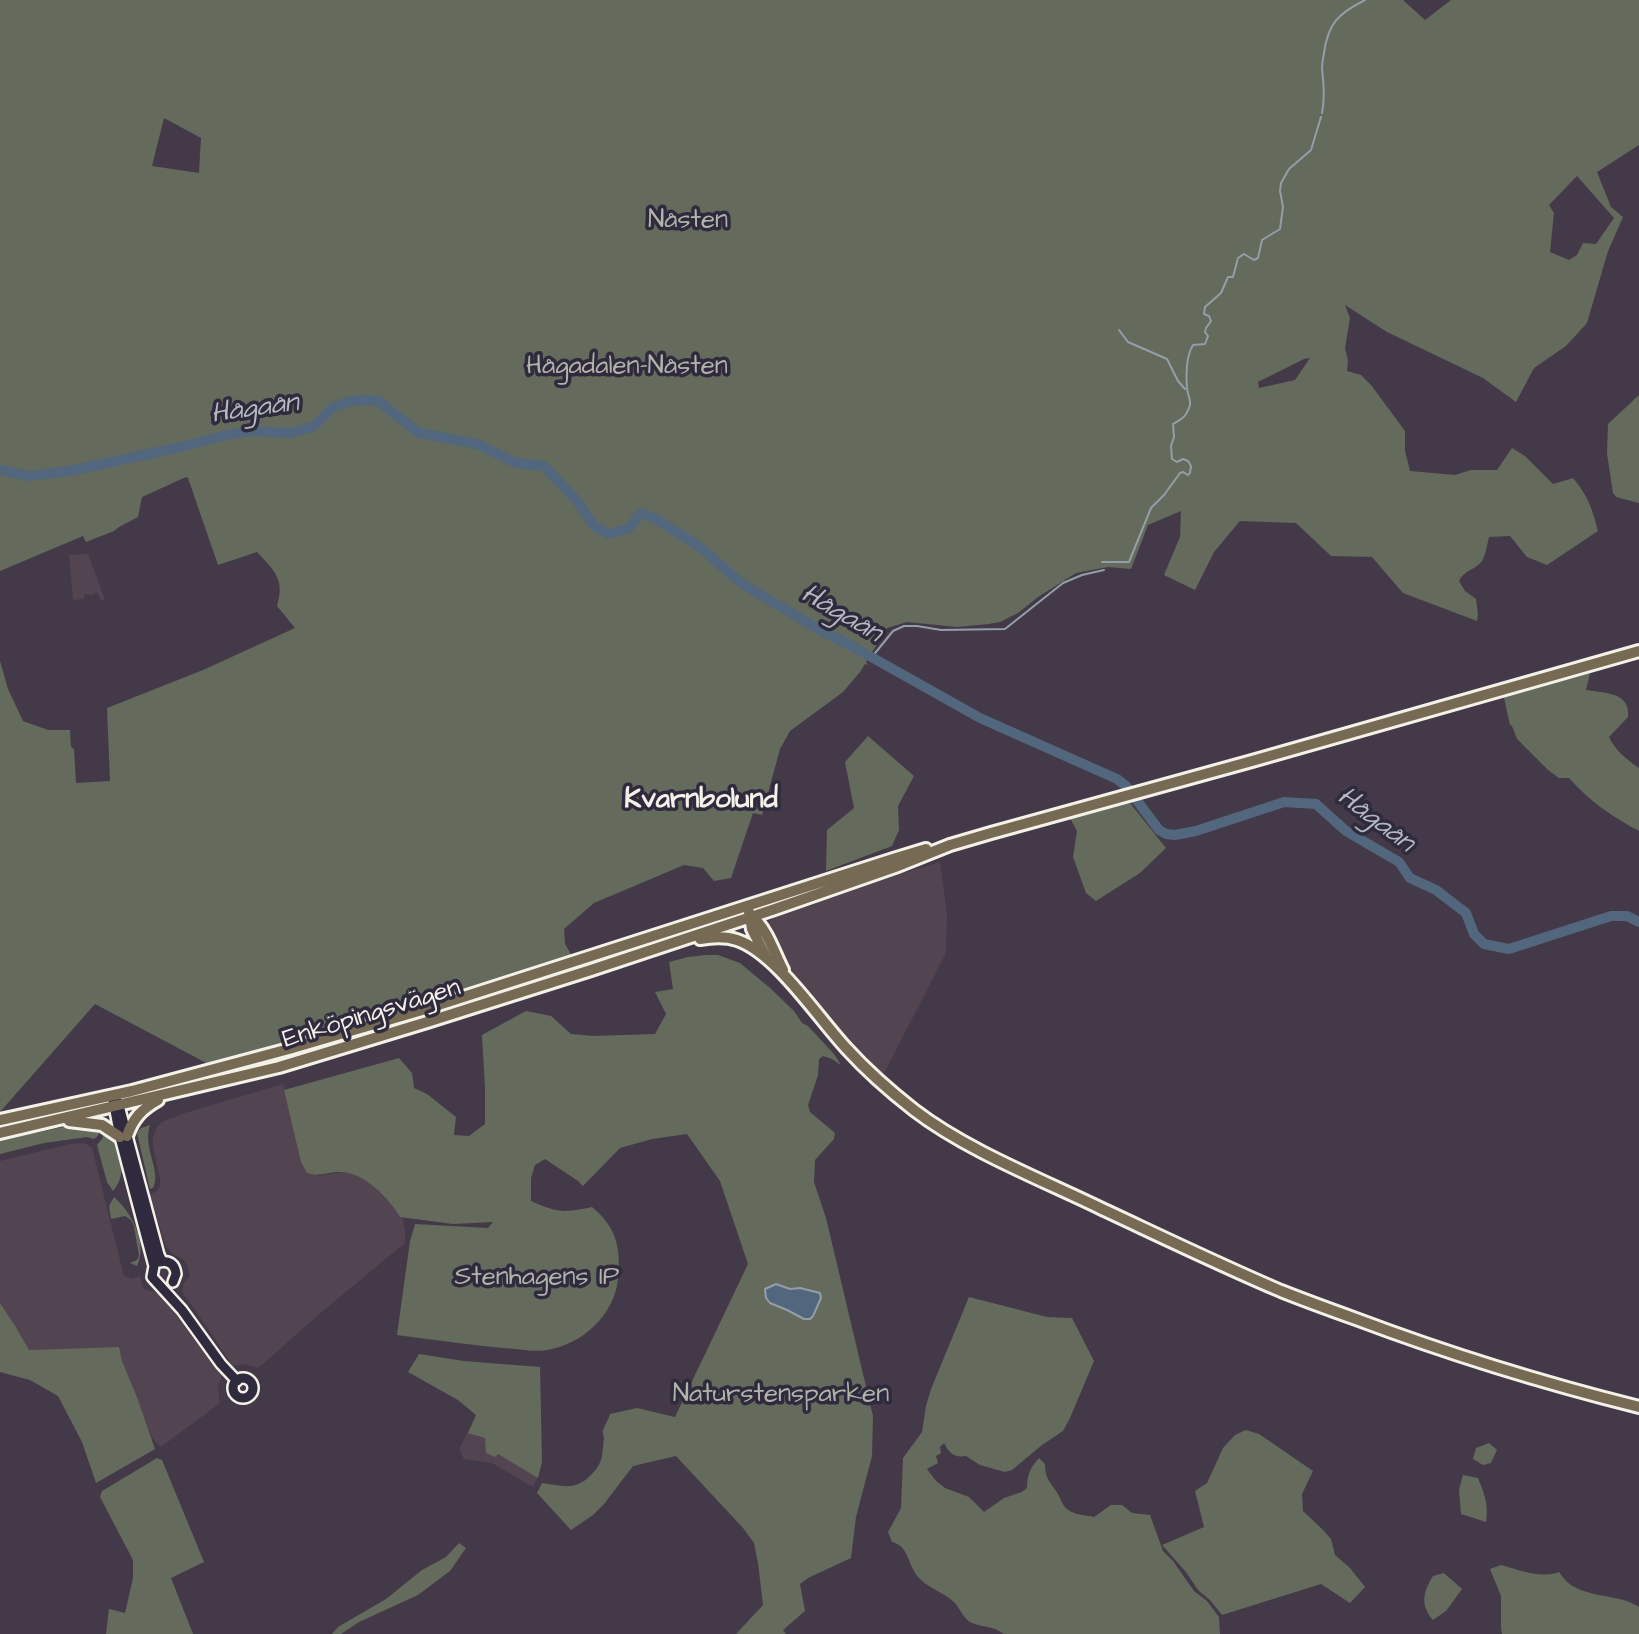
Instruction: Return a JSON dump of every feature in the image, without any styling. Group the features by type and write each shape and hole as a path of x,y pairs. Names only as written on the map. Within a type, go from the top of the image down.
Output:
{"main road":[{"path":"749,911 923,850 950,845 1639,651"},
{"path":"749,911 772,910 950,845"},
{"path":"764,930 772,910"},
{"path":"749,911 764,930 787,977"},
{"path":"749,911 751,929 767,959"},
{"name":"Enköpingsvägen","path":"0,1120 168,1094 279,1067 669,944 749,911"},
{"name":"Enköpingsvägen","path":"0,1133 59,1120 749,911"},
{"path":"669,944 708,937 726,937 745,943 787,977 849,1051 908,1104 957,1138 1008,1164 1282,1292 1493,1367 1569,1390 1639,1407"},
{"path":"59,1120 102,1125 124,1137 140,1112 168,1094"}],"street":[{"path":"116,1102 158,1264 152,1277 182,1310 221,1364 237,1381"},
{"path":"158,1264 170,1262 174,1266 175,1294 182,1310"},
{"path":"160,1285 173,1282"}],"shaded area":[{"path":"88,554 105,600 101,601 97,592 92,595 84,594 84,599 73,600 69,555"},
{"path":"940,862 947,915 946,953 882,1077 849,1046 815,1005 778,950 769,923 773,917 842,892"},
{"path":"283,1084 287,1101 318,1176 363,1169 392,1172 405,1230 405,1243 263,1364 257,1368 245,1364 233,1366 182,1291 190,1276 187,1265 166,1246 149,1195 160,1186 153,1138 162,1122"},
{"path":"85,1143 92,1148 124,1276 131,1279 140,1276 143,1289 163,1294 222,1375 218,1388 220,1403 161,1447 149,1431 118,1348 28,1350 0,1303 0,1161"},
{"path":"473,1422 531,1430 540,1471 533,1487 492,1463 464,1459 459,1449"}],"green space":[{"name":"Hågadalen-Nåsten","path":"0,0 1403,0 1425,20 1451,0 1639,0 1639,145 1597,172 1611,207 1623,217 1608,251 1587,323 1566,346 1534,368 1516,402 1483,378 1387,332 1345,305 1350,318 1345,348 1347,371 1361,375 1371,385 1405,431 1405,451 1410,471 1455,475 1471,470 1497,470 1512,448 1525,456 1553,484 1573,478 1589,503 1598,531 1547,565 1527,557 1510,536 1489,537 1482,561 1459,581 1465,591 1476,599 1477,621 1403,593 1372,557 1331,556 1296,523 1240,521 1214,552 1195,590 1164,575 1180,537 1181,511 1148,525 1131,569 1108,567 1076,573 1018,613 1000,622 957,627 907,622 887,628 866,662 868,665 865,664 843,692 790,731 780,749 762,815 753,813 731,878 714,881 703,868 684,865 594,903 564,929 565,944 572,956 566,960 212,1066 95,1004 0,1112 0,661 8,689 23,721 48,730 70,730 76,783 110,781 107,708 203,670 295,628 277,606 280,589 277,576 257,552 218,565 186,477 142,497 138,517 114,531 86,542 83,536 0,571","holes":["164,118 201,138 199,173 152,166","1577,176 1614,218 1596,244 1583,243 1577,255 1569,260 1550,252 1554,213 1549,205","1310,358 1295,380 1259,388 1258,382"]},
{"path":"1639,395 1639,503 1616,497 1613,493 1607,454 1608,424"},
{"path":"1590,673 1586,690 1615,695 1621,698 1628,709 1628,717 1609,737 1622,754 1639,768 1639,831 1602,808 1569,778 1559,778 1548,770 1517,739 1510,725 1504,698 1506,695"},
{"path":"868,736 914,776 898,806 899,830 892,846 826,871 827,830 854,808 845,762"},
{"path":"1130,803 1166,848 1140,873 1096,901 1086,893 1073,857 1077,831 1070,818"},
{"path":"718,955 740,963 794,1011 841,1065 823,1056 819,1059 818,1075 808,1105 810,1112 835,1133 834,1139 815,1160 814,1182 826,1218 873,1416 872,1456 856,1517 851,1558 800,1584 805,1611 783,1630 786,1634 736,1634 763,1605 754,1543 676,1456 633,1466 604,1504 571,1530 537,1493 542,1483 574,1485 592,1473 601,1460 603,1432 610,1414 637,1408 675,1417 748,1264 720,1181 687,1134 652,1139 620,1148 583,1186 545,1159 535,1165 531,1178 531,1201 561,1211 592,1207 607,1223 618,1248 619,1268 615,1292 603,1316 594,1326 560,1347 536,1351 486,1346 397,1335 410,1241 415,1224 488,1228 493,1222 453,1224 400,1217 383,1194 358,1176 340,1172 307,1173 301,1162 284,1090 399,1058 412,1073 414,1088 427,1094 456,1117 454,1135 469,1136 485,1124 482,1035 526,1011 551,1016 571,1034 655,1034 666,1014 655,992 673,989 669,962"},
{"path":"73,1125 101,1128 94,1139 87,1137 44,1143 0,1154 0,1140"},
{"path":"150,1125 148,1142 155,1181 150,1189 137,1133 141,1128"},
{"path":"105,1131 116,1143 122,1159 121,1176 113,1191 107,1182 97,1145"},
{"path":"114,1197 127,1211 136,1229 139,1238 141,1248 137,1266 130,1263 139,1256 131,1220 125,1216 111,1219 109,1206"},
{"path":"969,1297 1047,1317 1072,1318 1094,1361 1063,1431 1012,1470 1005,1472 980,1465 966,1456 950,1452 944,1443 940,1447 941,1453 936,1456 938,1463 927,1469 945,1488 969,1497 984,1512 1004,1498 1027,1488 1030,1472 1039,1458 1045,1464 1046,1474 1064,1506 1070,1511 1094,1517 1111,1505 1122,1505 1132,1513 1150,1515 1163,1551 1194,1591 1207,1601 1219,1617 1220,1634 1004,1634 969,1621 954,1602 916,1575 906,1553 898,1544 892,1542 888,1532 901,1508 903,1458 922,1432 931,1389"},
{"path":"0,1303 29,1350 119,1347 155,1449 96,1483 82,1442 58,1396 30,1380 0,1372"},
{"path":"419,1354 464,1361 540,1367 542,1462 538,1478 498,1454 495,1457 486,1453 485,1438 468,1433 476,1415 458,1400 408,1372"},
{"path":"1246,1430 1259,1434 1313,1471 1302,1494 1303,1511 1331,1539 1335,1555 1365,1587 1350,1603 1321,1584 1222,1615 1162,1545 1204,1527 1195,1491 1207,1483 1223,1448 1235,1435"},
{"path":"1489,1443 1497,1450 1491,1463 1483,1465 1473,1459 1476,1448"},
{"path":"157,1458 162,1460 204,1562 171,1578 193,1634 106,1634 109,1609 125,1613 133,1578 133,1560 100,1497 102,1491"},
{"path":"1463,1475 1478,1478 1486,1505 1486,1522 1461,1514 1459,1490"},
{"path":"459,1543 466,1548 450,1571 418,1595 359,1622 341,1634 332,1634 338,1627 386,1599 422,1570 446,1557"},
{"path":"1501,1565 1537,1574 1559,1572 1566,1581 1585,1592 1619,1599 1639,1607 1639,1634 1502,1634 1501,1596 1490,1569"},
{"path":"1444,1573 1462,1589 1446,1611 1433,1620 1426,1609 1425,1593 1433,1576"}],"water":[{"path":"776,1284 820,1293 821,1298 813,1316 804,1319 770,1303 765,1289"}],"waterway":[{"path":"1322,113 1322,65 1328,34 1336,20 1365,0"},
{"path":"1102,562 1129,562 1151,508 1180,473 1190,473 1191,466 1188,461 1183,459 1177,462 1172,459 1171,446 1174,437 1173,424 1186,414 1190,406 1187,388 1189,355 1193,345 1205,344 1208,336 1205,332 1211,321 1209,316 1204,314 1205,307 1221,293 1228,277 1233,277 1238,258 1244,254 1254,260 1258,258 1262,240 1280,229 1283,207 1281,183 1289,169 1311,150 1321,117"},
{"path":"1119,330 1128,342 1167,359 1185,389"},
{"name":"Hågaån","path":"0,470 29,476 70,471 250,431 292,433 314,426 332,408 350,401 378,401 419,433 477,444 516,463 544,466 578,502 594,526 609,534 629,528 641,513 658,520 701,548 741,583 818,629 980,718 1117,779 1126,786 1159,830 1166,834 1196,831 1284,802 1316,804 1346,831 1399,862 1410,878 1436,890 1466,913 1474,934 1484,944 1509,949 1611,916 1627,916 1639,922"},
{"path":"872,657 893,631 904,626 941,630 1005,629 1063,583 1104,570"}],"district":[{"name":"Kvarnbolund","path":"701,801"}],"park label":[{"name":"Nåsten","path":"688,222"},
{"name":"Stenhagens IP","path":"537,1279"},
{"name":"Naturstensparken","path":"781,1396"}]}
